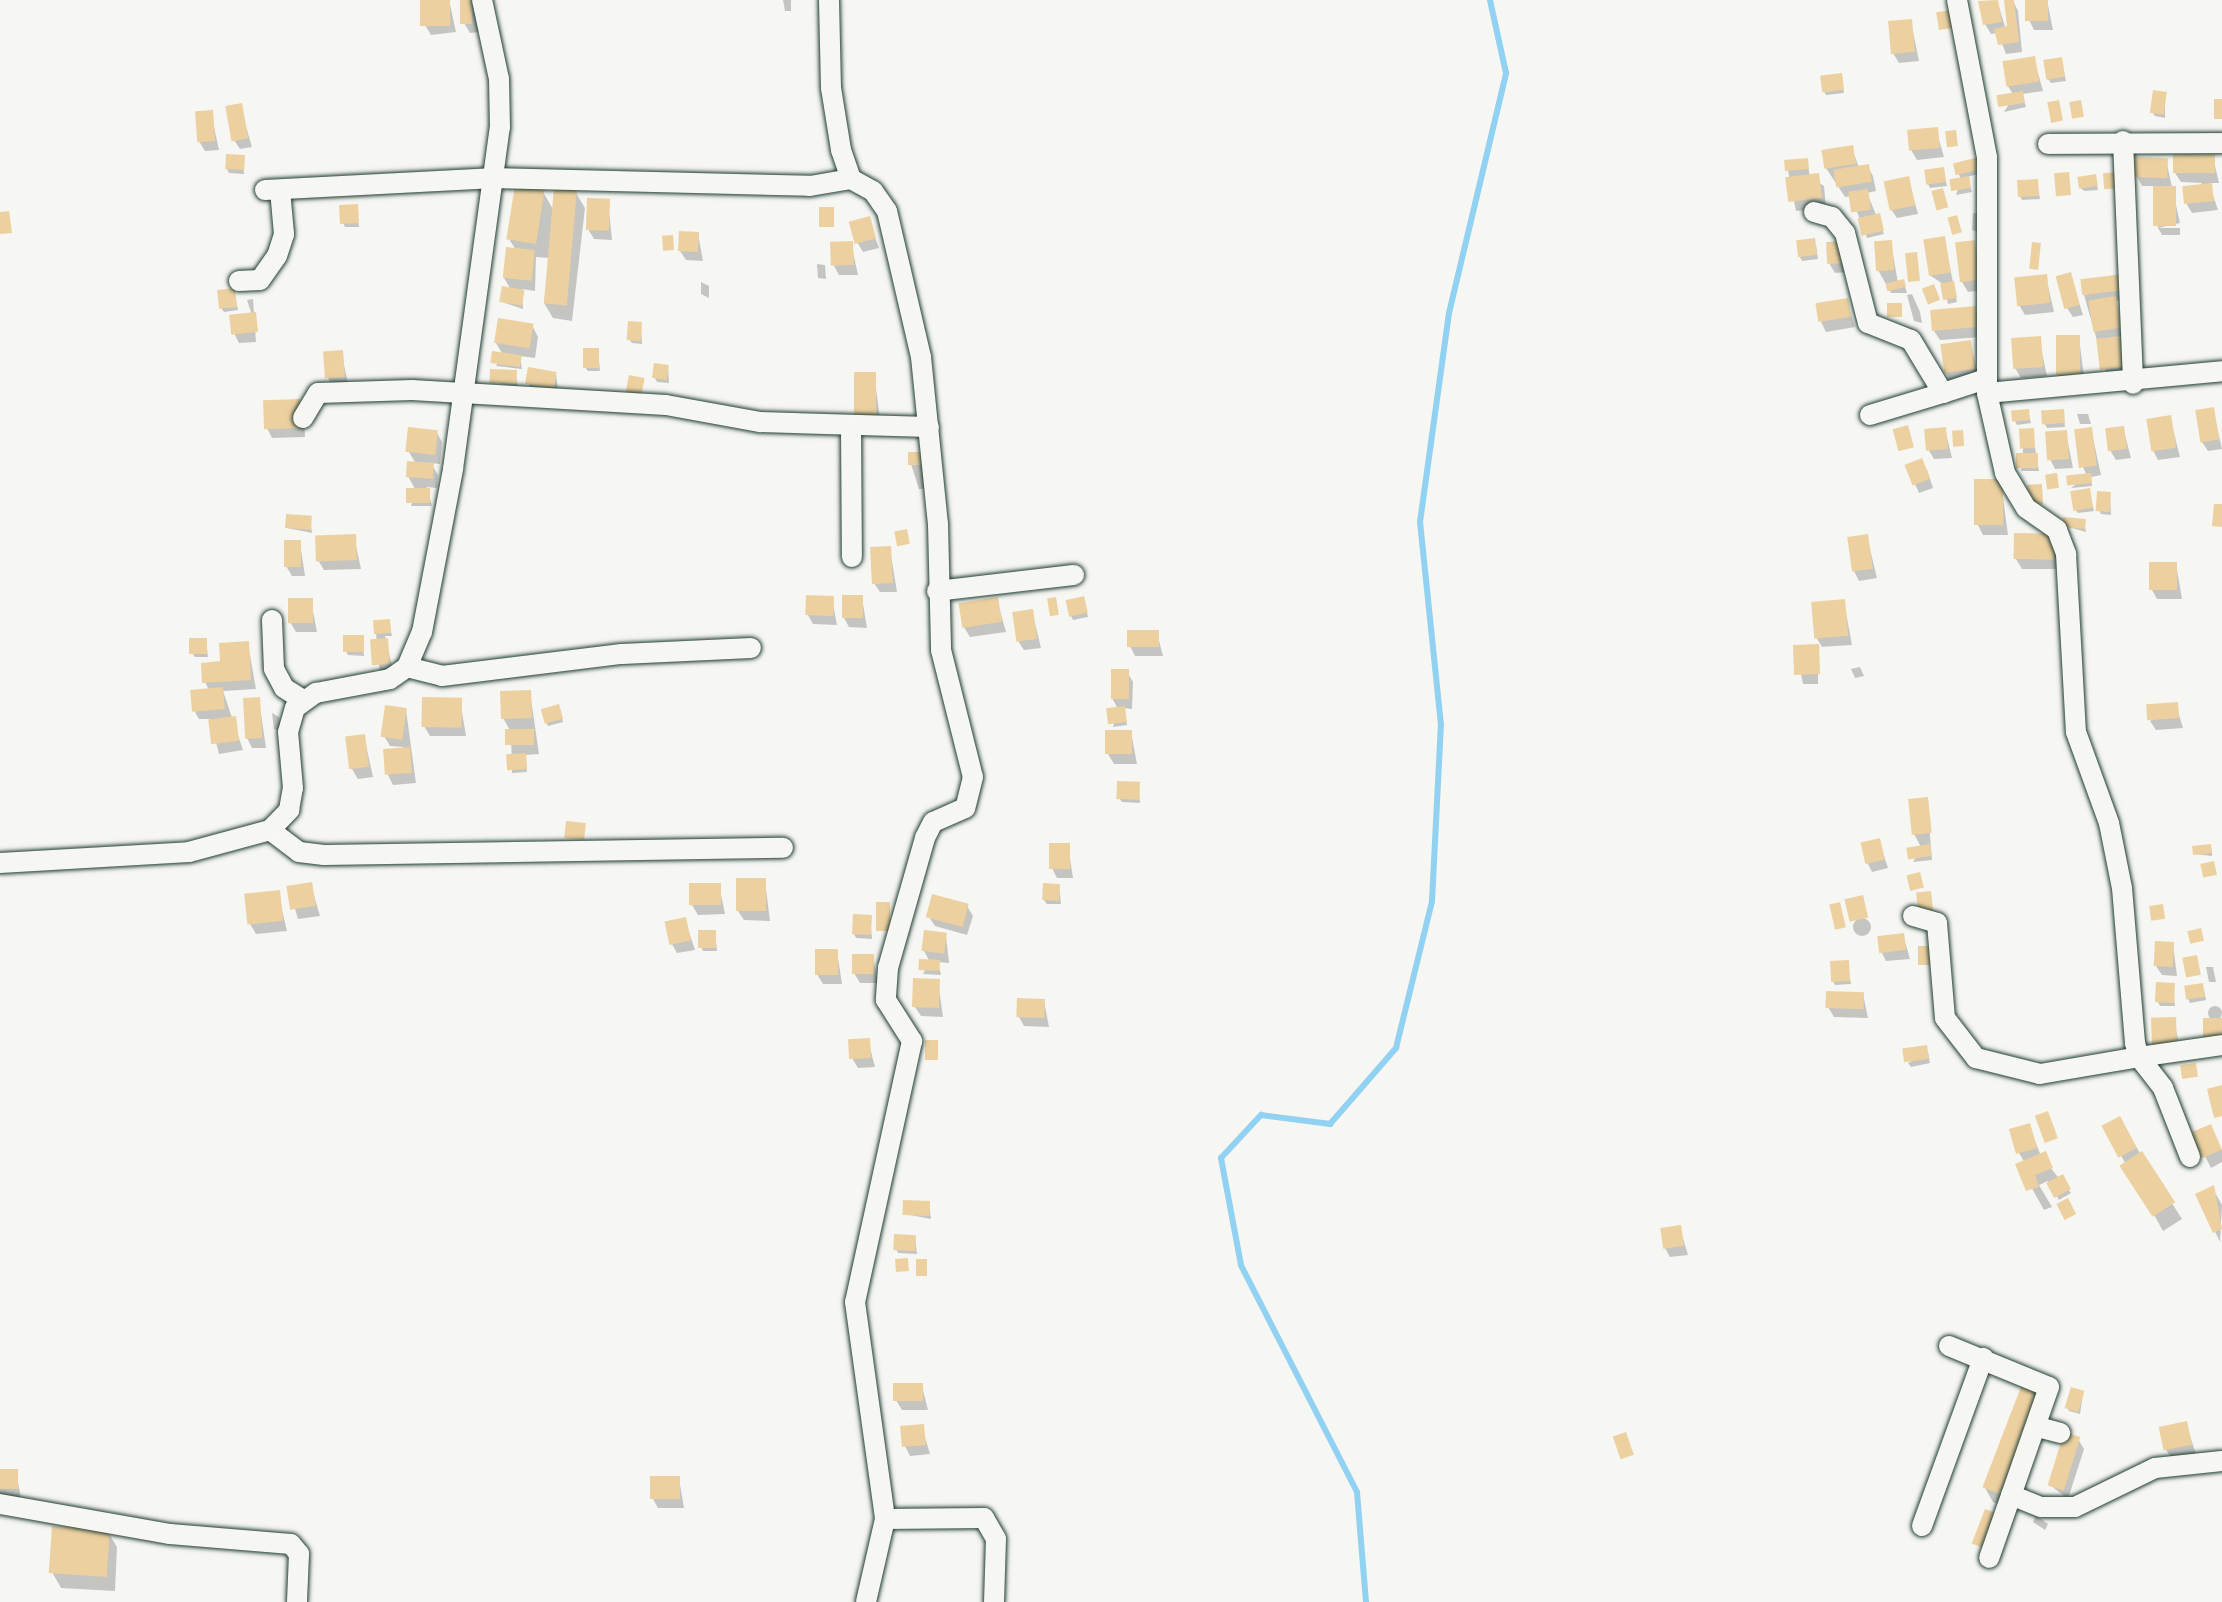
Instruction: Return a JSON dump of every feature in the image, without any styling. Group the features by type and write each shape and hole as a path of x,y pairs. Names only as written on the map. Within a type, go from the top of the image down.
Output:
{"street":[{"path":"303,700 390,679 407,667 432,582 492,178 499,80 482,0"},
{"path":"829,0 830,88 851,179"},
{"path":"1957,0 1988,173 1986,386 2005,473 2026,508 2056,530 2066,554 2076,732 2109,822 2119,872 2139,1057 2163,1088 2190,1157"},
{"path":"2123,141 2133,384"},
{"path":"2048,144 2222,143"},
{"path":"239,282 260,280 276,256 284,234 272,190 492,178 810,186 851,179 873,191 887,210 921,356 929,427 941,650 973,777 965,808 933,822 925,838 888,968 886,1000 910,1029 910,1067 854,1319 885,1519 866,1602"},
{"path":"1814,212 1832,217 1845,233 1868,323 1912,340 1943,393"},
{"path":"1870,415 1943,393 1986,386 2133,384 2222,371"},
{"path":"304,418 313,397 326,391 462,392 666,405 760,422 929,427"},
{"path":"852,427 852,557"},
{"path":"936,590 1074,575"},
{"path":"272,620 278,678 303,700"},
{"path":"407,667 442,676 622,654 750,648"},
{"path":"0,863 189,852 270,830 289,810 293,774 288,732 303,700"},
{"path":"270,830 299,852 324,855 784,848"},
{"path":"1912,916 1937,923 1945,1018 1976,1058 2040,1074 2222,1045"},
{"path":"1949,1346 2046,1383 2038,1427 1989,1558"},
{"path":"1922,1526 1983,1358"},
{"path":"2038,1427 2060,1433"},
{"path":"2011,1495 2041,1507 2075,1507 2155,1468 2222,1460"},
{"path":"0,1504 170,1534 291,1544 299,1554 296,1602"},
{"path":"885,1519 984,1518 996,1539 994,1602"}],"building":[{"path":"420,0 450,0 450,26 420,26"},
{"path":"460,0 472,0 472,24 460,24"},
{"path":"1998,0 2002,22 1983,25 1978,1"},
{"path":"2004,0 2014,0 2019,42 1998,45 1994,29 2007,26"},
{"path":"2025,0 2048,0 2048,21 2025,21"},
{"path":"1951,10 1954,28 1939,30 1936,12"},
{"path":"1912,19 1915,52 1891,54 1888,21"},
{"path":"2035,56 2039,82 2006,87 2002,61"},
{"path":"2062,57 2065,77 2046,80 2043,60"},
{"path":"1842,73 1844,90 1822,93 1820,76"},
{"path":"2153,90 2167,92 2164,115 2150,113"},
{"path":"2023,91 2025,103 1998,107 1996,95"},
{"path":"2214,99 2222,99 2222,119 2214,119"},
{"path":"2059,100 2063,121 2051,123 2047,102"},
{"path":"2081,100 2084,117 2072,119 2069,102"},
{"path":"242,103 248,138 232,141 225,106"},
{"path":"213,110 215,141 197,142 195,111"},
{"path":"1938,127 1940,148 1909,151 1907,130"},
{"path":"1956,130 1958,146 1947,147 1945,131"},
{"path":"1853,145 1856,164 1824,169 1821,150"},
{"path":"226,154 245,155 244,170 225,169"},
{"path":"2173,154 2215,154 2215,173 2173,173"},
{"path":"1983,156 1986,168 1956,175 1953,163"},
{"path":"2135,157 2168,158 2167,178 2134,177"},
{"path":"1808,158 1809,169 1785,171 1784,160"},
{"path":"1869,164 1872,182 1836,187 1833,170"},
{"path":"1944,167 1946,182 1926,185 1924,170"},
{"path":"2069,172 2071,195 2056,196 2054,173"},
{"path":"2121,172 2122,188 2104,189 2103,173"},
{"path":"1819,173 1822,198 1788,202 1785,177"},
{"path":"2096,174 2098,186 2079,189 2077,177"},
{"path":"1909,176 1915,205 1890,211 1884,181"},
{"path":"1969,176 1971,188 1951,191 1949,179"},
{"path":"2038,179 2039,196 2018,197 2017,180"},
{"path":"2212,183 2214,201 2184,204 2182,186"},
{"path":"515,185 545,190 536,244 506,239"},
{"path":"2153,186 2176,186 2176,226 2153,226"},
{"path":"554,188 577,190 567,306 544,304"},
{"path":"1943,188 1948,207 1937,210 1931,191"},
{"path":"1868,189 1871,210 1851,213 1848,192"},
{"path":"587,198 610,199 609,231 586,230"},
{"path":"358,204 359,223 340,224 339,205"},
{"path":"819,207 834,207 834,227 819,227"},
{"path":"9,211 12,233 0,234 0,212"},
{"path":"1880,213 1884,231 1862,236 1858,218"},
{"path":"1957,215 1962,232 1952,235 1947,218"},
{"path":"870,216 876,238 855,244 849,222"},
{"path":"679,231 699,232 698,252 678,251"},
{"path":"673,235 674,250 663,251 662,236"},
{"path":"1945,236 1951,273 1929,276 1923,239"},
{"path":"1815,238 1817,255 1798,257 1796,240"},
{"path":"1892,240 1894,270 1876,271 1874,241"},
{"path":"1975,240 1980,280 1960,282 1955,242"},
{"path":"853,241 854,265 831,266 830,242"},
{"path":"1845,241 1846,263 1827,264 1826,242"},
{"path":"2032,242 2041,243 2038,270 2029,269"},
{"path":"506,247 535,250 532,281 503,278"},
{"path":"1917,252 1920,281 1908,282 1905,253"},
{"path":"2071,272 2080,305 2064,309 2056,276"},
{"path":"2047,274 2050,303 2017,306 2014,277"},
{"path":"2123,274 2125,290 2082,295 2080,279"},
{"path":"1904,279 1906,287 1887,291 1886,284"},
{"path":"1954,281 1957,298 1943,300 1940,283"},
{"path":"1934,284 1940,300 1928,305 1922,289"},
{"path":"502,286 525,290 522,306 499,302"},
{"path":"235,288 237,307 219,309 217,290"},
{"path":"2116,296 2121,328 2093,332 2088,300"},
{"path":"1848,298 1851,317 1818,322 1815,303"},
{"path":"1887,303 1902,303 1902,317 1887,317"},
{"path":"1976,306 1978,327 1932,331 1930,310"},
{"path":"256,312 258,332 231,335 229,315"},
{"path":"498,318 534,324 530,348 494,343"},
{"path":"628,321 642,322 641,341 627,340"},
{"path":"2056,335 2080,335 2080,375 2056,375"},
{"path":"2041,336 2043,367 2013,369 2011,338"},
{"path":"2121,336 2125,367 2100,370 2096,339"},
{"path":"1971,340 1975,369 1944,373 1940,344"},
{"path":"583,348 599,348 599,368 583,368"},
{"path":"343,350 345,377 325,378 323,351"},
{"path":"492,351 522,355 520,367 490,363"},
{"path":"654,363 669,365 667,380 652,378"},
{"path":"528,367 557,372 554,389 525,384"},
{"path":"490,369 517,370 516,384 490,383"},
{"path":"854,372 876,372 876,417 854,417"},
{"path":"629,375 645,378 641,399 625,396"},
{"path":"300,399 301,428 264,429 263,400"},
{"path":"2214,407 2219,440 2200,443 2195,410"},
{"path":"2029,409 2030,420 2012,422 2011,411"},
{"path":"2064,409 2065,423 2042,425 2041,411"},
{"path":"2171,415 2176,448 2151,452 2146,419"},
{"path":"1908,425 1914,447 1898,451 1893,429"},
{"path":"2124,426 2127,449 2108,451 2105,428"},
{"path":"408,427 438,430 435,455 405,452"},
{"path":"1946,427 1948,449 1926,451 1924,429"},
{"path":"2092,427 2097,466 2079,468 2074,429"},
{"path":"2034,428 2035,448 2020,449 2019,429"},
{"path":"1963,430 1964,446 1953,447 1952,431"},
{"path":"2067,430 2069,459 2047,460 2045,432"},
{"path":"908,452 927,452 927,465 908,465"},
{"path":"2016,453 2038,453 2038,468 2016,468"},
{"path":"1922,458 1930,478 1913,486 1904,465"},
{"path":"407,461 434,463 433,479 406,477"},
{"path":"2057,473 2059,488 2047,490 2045,475"},
{"path":"2091,473 2092,483 2067,486 2066,476"},
{"path":"1974,479 2003,479 2003,525 1974,525"},
{"path":"2042,484 2043,504 2028,505 2027,485"},
{"path":"406,488 430,488 430,503 406,503"},
{"path":"2090,488 2093,508 2073,511 2070,491"},
{"path":"2097,491 2111,492 2110,512 2096,511"},
{"path":"2214,504 2222,504 2222,527 2212,526"},
{"path":"286,514 312,516 311,530 285,528"},
{"path":"2063,517 2086,519 2085,529 2062,527"},
{"path":"907,529 910,544 897,546 894,531"},
{"path":"2014,533 2054,534 2054,560 2014,559"},
{"path":"356,534 357,560 316,561 315,535"},
{"path":"1868,534 1873,569 1852,572 1847,537"},
{"path":"284,540 301,540 301,567 284,567"},
{"path":"891,546 893,583 872,584 870,547"},
{"path":"2149,562 2177,562 2177,590 2149,590"},
{"path":"806,595 834,596 833,616 805,615"},
{"path":"842,595 863,595 863,618 842,618"},
{"path":"1084,596 1088,613 1069,617 1065,600"},
{"path":"998,597 1002,622 962,628 958,603"},
{"path":"1056,597 1059,615 1050,616 1047,598"},
{"path":"288,598 313,598 313,623 288,623"},
{"path":"1845,599 1848,636 1814,639 1811,602"},
{"path":"1033,609 1037,639 1016,642 1012,612"},
{"path":"390,619 391,633 374,634 373,620"},
{"path":"1127,630 1159,630 1159,647 1127,647"},
{"path":"343,635 364,635 364,652 343,652"},
{"path":"189,638 207,638 207,654 189,654"},
{"path":"388,638 390,664 372,665 370,639"},
{"path":"249,641 251,680 202,683 201,663 220,661 219,643"},
{"path":"1819,644 1820,674 1794,675 1793,645"},
{"path":"1111,669 1129,669 1129,699 1111,699"},
{"path":"223,687 225,709 192,712 190,690"},
{"path":"531,690 532,718 501,719 500,691"},
{"path":"260,697 262,738 245,739 243,698"},
{"path":"422,697 462,698 461,728 421,727"},
{"path":"2178,702 2179,718 2147,720 2146,704"},
{"path":"559,704 563,718 545,724 541,709"},
{"path":"385,705 407,708 402,740 381,737"},
{"path":"1125,706 1127,722 1108,724 1106,708"},
{"path":"236,716 239,741 211,744 208,719"},
{"path":"505,729 534,729 534,745 505,745"},
{"path":"1105,730 1132,730 1132,754 1105,754"},
{"path":"365,734 369,767 349,769 345,736"},
{"path":"410,747 412,773 385,775 383,749"},
{"path":"526,753 527,769 507,770 506,754"},
{"path":"1117,781 1140,782 1139,800 1116,799"},
{"path":"1928,797 1932,833 1912,835 1908,799"},
{"path":"566,821 586,823 584,840 564,838"},
{"path":"1880,838 1885,859 1865,864 1861,842"},
{"path":"1049,843 1070,843 1070,869 1049,869"},
{"path":"1930,844 1932,856 1908,860 1906,848"},
{"path":"2211,844 2212,853 2193,855 2192,846"},
{"path":"2214,861 2217,875 2203,878 2200,864"},
{"path":"1920,872 1924,888 1910,891 1906,875"},
{"path":"736,878 766,878 766,911 736,911"},
{"path":"312,882 316,906 290,910 286,886"},
{"path":"689,883 721,883 721,905 689,905"},
{"path":"1043,883 1060,884 1059,901 1042,900"},
{"path":"280,890 283,921 247,925 244,894"},
{"path":"1931,891 1933,911 1918,912 1916,893"},
{"path":"932,894 969,904 962,927 926,917"},
{"path":"1863,895 1868,917 1850,922 1844,899"},
{"path":"876,902 890,902 890,931 876,931"},
{"path":"1840,902 1846,927 1835,930 1829,904"},
{"path":"2163,904 2165,919 2151,921 2149,906"},
{"path":"853,914 872,915 871,935 852,934"},
{"path":"686,917 691,940 669,945 664,922"},
{"path":"2201,928 2204,941 2190,944 2187,931"},
{"path":"698,930 716,930 716,948 698,948"},
{"path":"924,930 947,933 944,954 921,951"},
{"path":"1904,933 1906,950 1879,953 1877,936"},
{"path":"2155,941 2174,942 2173,967 2154,966"},
{"path":"1918,946 1931,946 1931,965 1918,965"},
{"path":"815,949 838,949 838,975 815,975"},
{"path":"852,954 874,954 874,974 852,974"},
{"path":"2197,955 2201,975 2186,977 2182,958"},
{"path":"919,959 940,960 939,971 918,970"},
{"path":"1849,960 1850,981 1831,982 1830,961"},
{"path":"913,978 940,979 939,1008 912,1007"},
{"path":"2156,982 2175,983 2174,1003 2155,1002"},
{"path":"2203,983 2205,997 2186,1000 2184,986"},
{"path":"1826,991 1864,992 1863,1009 1825,1008"},
{"path":"1017,998 1045,999 1044,1018 1016,1017"},
{"path":"2176,1017 2177,1045 2152,1046 2151,1018"},
{"path":"2203,1018 2222,1018 2222,1037 2203,1037"},
{"path":"870,1038 871,1058 849,1059 848,1039"},
{"path":"925,1040 938,1040 938,1060 925,1060"},
{"path":"1927,1045 1929,1059 1904,1062 1902,1048"},
{"path":"2196,1063 2198,1077 2182,1079 2180,1065"},
{"path":"2222,1085 2222,1116 2214,1118 2207,1089"},
{"path":"2048,1111 2058,1138 2045,1143 2035,1116"},
{"path":"2120,1116 2137,1148 2118,1158 2101,1126"},
{"path":"2030,1123 2037,1148 2016,1154 2009,1129"},
{"path":"2211,1124 2222,1150 2202,1158 2191,1133"},
{"path":"2046,1151 2053,1168 2035,1175 2039,1187 2026,1191 2015,1164"},
{"path":"2142,1151 2175,1202 2153,1217 2119,1166"},
{"path":"2063,1174 2071,1189 2054,1198 2046,1183"},
{"path":"2214,1185 2222,1229 2213,1233 2195,1194"},
{"path":"2068,1198 2076,1214 2065,1220 2056,1204"},
{"path":"903,1200 930,1201 929,1216 902,1215"},
{"path":"1681,1225 1684,1246 1663,1249 1660,1228"},
{"path":"894,1234 916,1235 915,1251 893,1250"},
{"path":"908,1258 909,1271 896,1272 895,1259"},
{"path":"916,1259 927,1259 927,1276 916,1276"},
{"path":"2024,1379 2042,1386 2000,1494 1982,1487"},
{"path":"893,1383 923,1383 923,1401 893,1401"},
{"path":"2071,1387 2084,1391 2078,1412 2065,1408"},
{"path":"2187,1421 2192,1444 2164,1451 2159,1427"},
{"path":"924,1424 926,1445 902,1447 900,1426"},
{"path":"1626,1432 1634,1455 1621,1459 1613,1437"},
{"path":"2064,1432 2080,1437 2064,1491 2048,1486"},
{"path":"0,1469 18,1469 18,1489 0,1489"},
{"path":"650,1476 680,1476 680,1499 650,1499"},
{"path":"1985,1509 1998,1514 1985,1549 1972,1544"},
{"path":"52,1526 110,1530 107,1577 49,1573"}],"waterway":[{"path":"1366,1602 1357,1492 1241,1265 1221,1158 1261,1115 1330,1124 1396,1048 1432,901 1441,725 1420,522 1449,313 1506,73 1490,0"}]}
